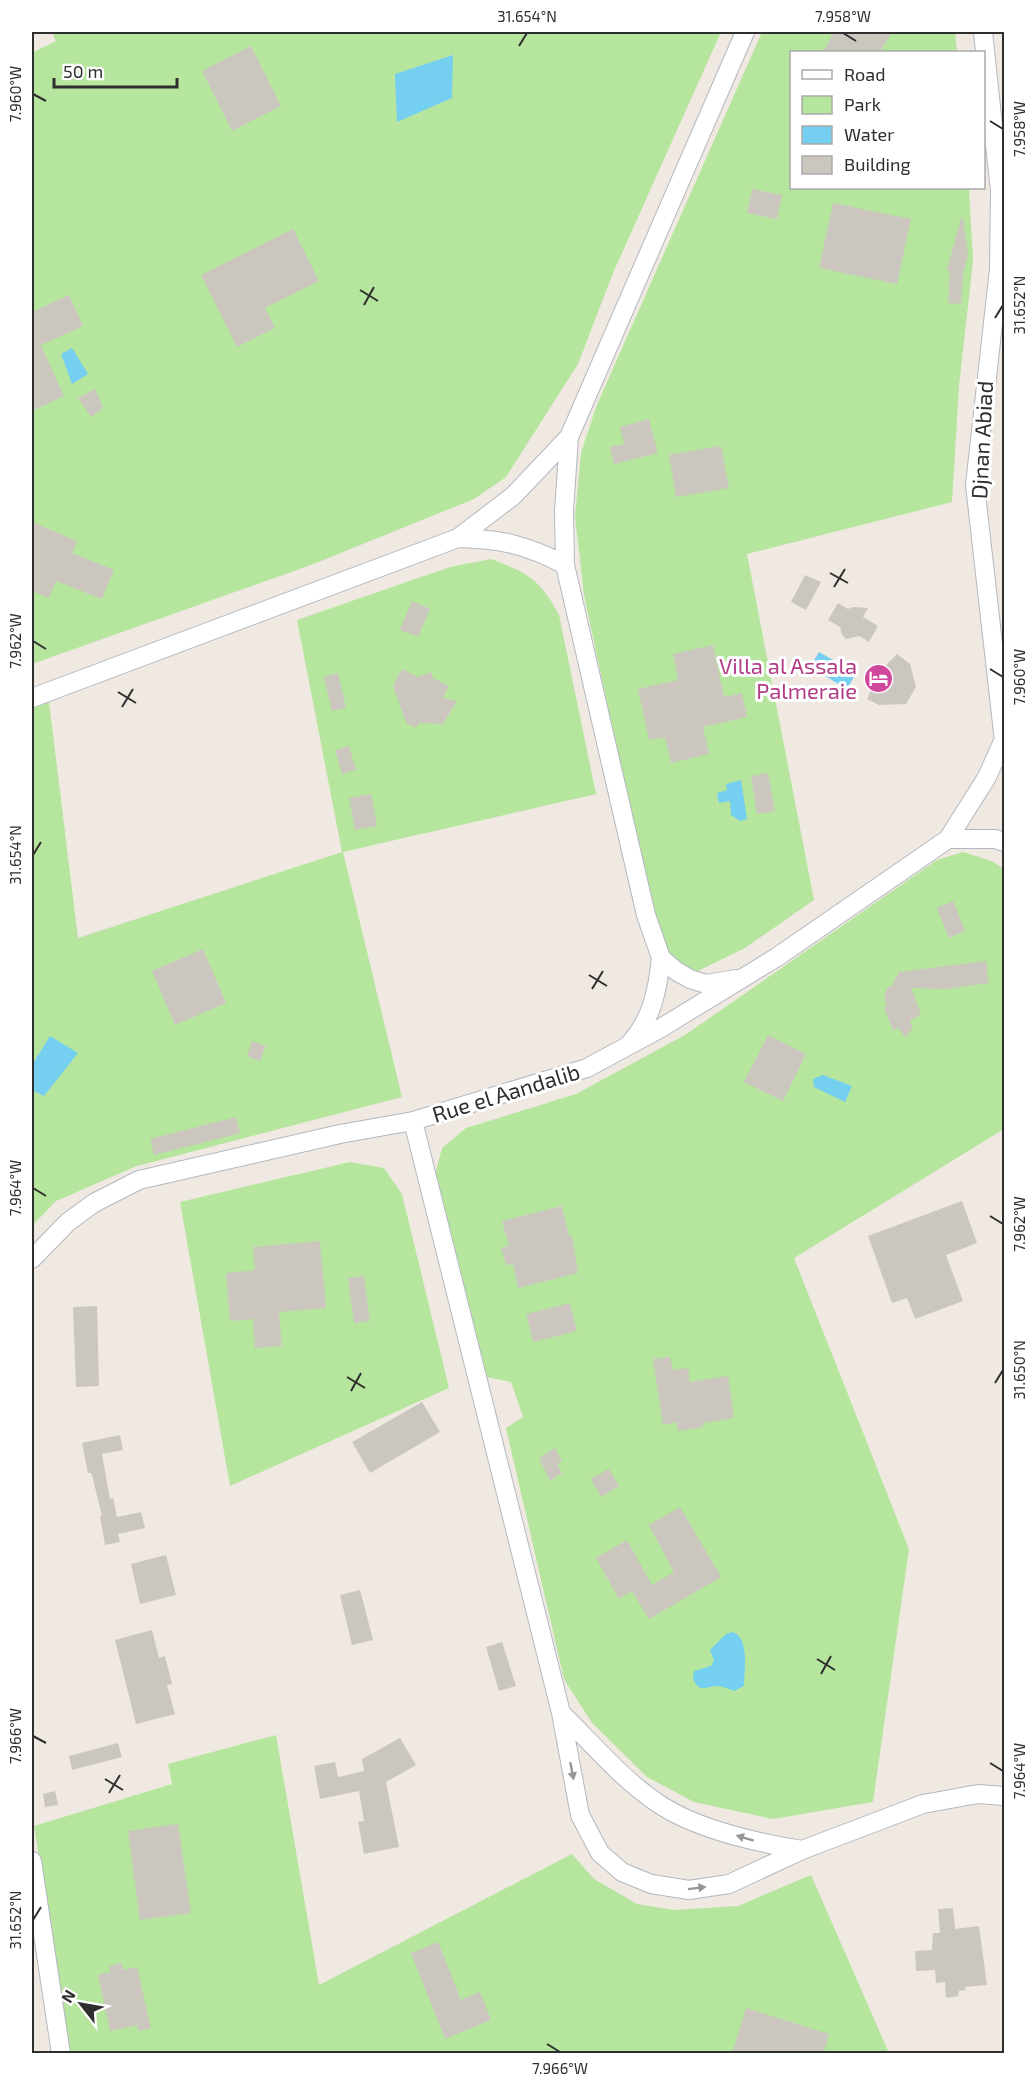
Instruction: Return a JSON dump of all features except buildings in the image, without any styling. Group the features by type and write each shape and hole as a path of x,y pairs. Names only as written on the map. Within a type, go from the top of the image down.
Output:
{"street":[{"path":"626,1049 640,1032 650,1012 659,978 661,958 646,915 565,565 564,510 569,437 745,32"},
{"name":"Djnan Abiad","path":"983,32 1000,191 999,269 975,485 1004,740"},
{"path":"35,694 458,538 513,496 569,437"},
{"path":"458,538 494,538 518,544 565,565"},
{"name":"Rue el Aandalib","path":"32,1259 68,1222 94,1203 139,1180 340,1134 413,1121 587,1068 626,1049 743,978 948,839 987,777 1004,740"},
{"path":"948,839 995,838 1005,842"},
{"path":"661,958 690,979 706,984 743,978"},
{"path":"413,1121 561,1713 580,1815 600,1853 622,1872 651,1884 689,1890 729,1884 802,1850 923,1804 978,1794 1005,1796"},
{"path":"561,1713 622,1776 663,1807 734,1835 764,1844 802,1850"},
{"path":"32,1861 33,1882 62,2054"}],"green space":[{"path":"52,32 721,32 613,273 578,364 506,477 474,499 311,565 32,664 32,53 56,41"},
{"path":"762,32 955,32 957,51 790,51 790,189 969,189 973,261 959,386 952,502 747,554 814,900 745,948 698,971 681,967 657,937 584,595 575,516 581,453 596,407"},
{"path":"491,559 524,573 532,579 546,593 559,615 596,794 343,852 402,1097 137,1166 56,1201 32,1226 32,705 49,702 78,938 342,852 297,620 450,567"},
{"path":"963,852 992,861 1004,869 1004,1129 794,1258 909,1549 873,1802 773,1819 694,1802 647,1777 592,1723 564,1679 506,1428 523,1417 511,1382 487,1377 434,1179 442,1148 466,1128 576,1094 685,1035 937,860"},
{"path":"350,1162 384,1168 402,1194 449,1388 230,1486 180,1202"},
{"path":"276,1735 319,1985 572,1854 594,1879 637,1904 674,1910 738,1906 811,1875 889,2053 71,2053 34,1826 172,1784 168,1764"}],"water":[{"path":"453,55 452,98 397,122 395,74"},
{"path":"72,348 88,374 72,384 61,354"},
{"path":"819,652 856,673 847,689 810,667"},
{"path":"741,780 747,819 740,821 731,815 730,801 719,803 717,793 727,790 726,784"},
{"path":"50,1036 78,1053 44,1096 32,1090 32,1065"},
{"path":"823,1075 852,1086 845,1102 814,1087 813,1079"},
{"path":"733,1632 742,1641 744,1648 744,1686 734,1691 719,1686 701,1688 693,1679 694,1671 711,1666 714,1661 710,1650 726,1634"}],"place":[{"name":"Villa al Assala Palmeraie","path":"878,679"}]}
